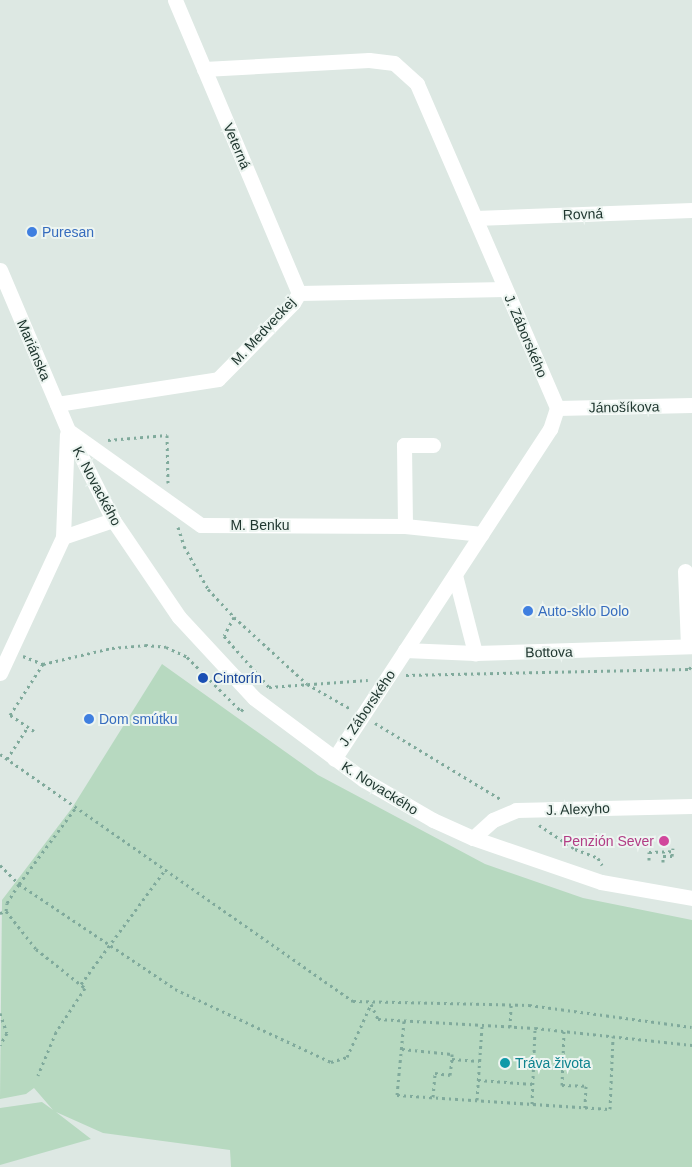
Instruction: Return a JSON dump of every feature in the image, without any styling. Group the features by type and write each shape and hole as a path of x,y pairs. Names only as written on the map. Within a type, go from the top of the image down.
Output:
{"street":[{"name":"Veterná","path":"175,0 299,293"},
{"name":"J. Záborského","path":"204,69 369,60 394,63 417,84 557,408 550,429 334,759"},
{"name":"Rovná","path":"475,218 692,210"},
{"name":"Mariánska","path":"0,270 68,430"},
{"name":"M. Medveckej","path":"57,404 218,379 293,303 299,293 506,289"},
{"name":"Jánošíkova","path":"557,408 692,405"},
{"name":"M. Benku","path":"68,430 201,525 405,526 482,534"},
{"name":"K. Novackého","path":"68,430 113,520 179,617 254,698 334,759 364,780 433,820 473,838 601,882 692,898"},
{"path":"0,673 9,650 63,538 68,430"},
{"path":"405,526 404,446 433,445"},
{"path":"63,538 113,520"},
{"path":"686,571 690,646"},
{"path":"455,575 475,653"},
{"name":"Bottova","path":"406,650 475,653 690,646"},
{"name":"J. Alexyho","path":"473,838 493,820 516,810 692,806"}],"path":[{"path":"98,441 167,435 169,502 184,546 208,589 234,617 307,684 482,785 574,849 598,858 605,871"},
{"path":"234,617 224,636 269,687 388,677 689,669 692,666"},
{"path":"9,650 43,664 112,648 146,644 166,647 187,657 241,711 254,698"},
{"path":"34,731 10,715 43,664"},
{"path":"7,759 28,727"},
{"path":"0,754 77,806 353,1001 371,1004 510,1005 692,1027"},
{"path":"38,1075 56,1032 85,988 36,949 6,911 7,903 77,806"},
{"path":"649,860 649,852 672,850 672,856 663,856 663,862"},
{"path":"0,865 19,884 108,946 175,989 332,1062 347,1057 371,1004"},
{"path":"81,984 165,870"},
{"path":"0,913 6,911"},
{"path":"371,1004 378,1020 535,1028 692,1045"},
{"path":"510,1005 510,1027"},
{"path":"0,1013 7,1034 0,1045"},
{"path":"404,1021 397,1095 610,1109 613,1036"},
{"path":"477,1100 482,1026"},
{"path":"532,1104 535,1028"},
{"path":"564,1031 562,1085 586,1086 585,1108"},
{"path":"402,1049 452,1054 450,1075 435,1073 433,1097"},
{"path":"452,1059 479,1061"},
{"path":"534,1064 562,1065"},
{"path":"478,1080 533,1084"}],"green space":[{"path":"162,664 318,775 485,864 583,898 692,920 692,1167 231,1167 230,1150 103,1133 56,1112 91,1139 0,1165 0,1108 42,1102 53,1110 34,1088 26,1094 0,1099 2,900 72,808"}],"place":[{"name":"Puresan","path":"32,232"},
{"name":"Auto-sklo Dolo","path":"528,611"},
{"name":"Cintorín","path":"203,678"},
{"name":"Dom smútku","path":"89,719"},
{"name":"Penzión Sever","path":"664,841"},
{"name":"Tráva života","path":"505,1063"}]}
